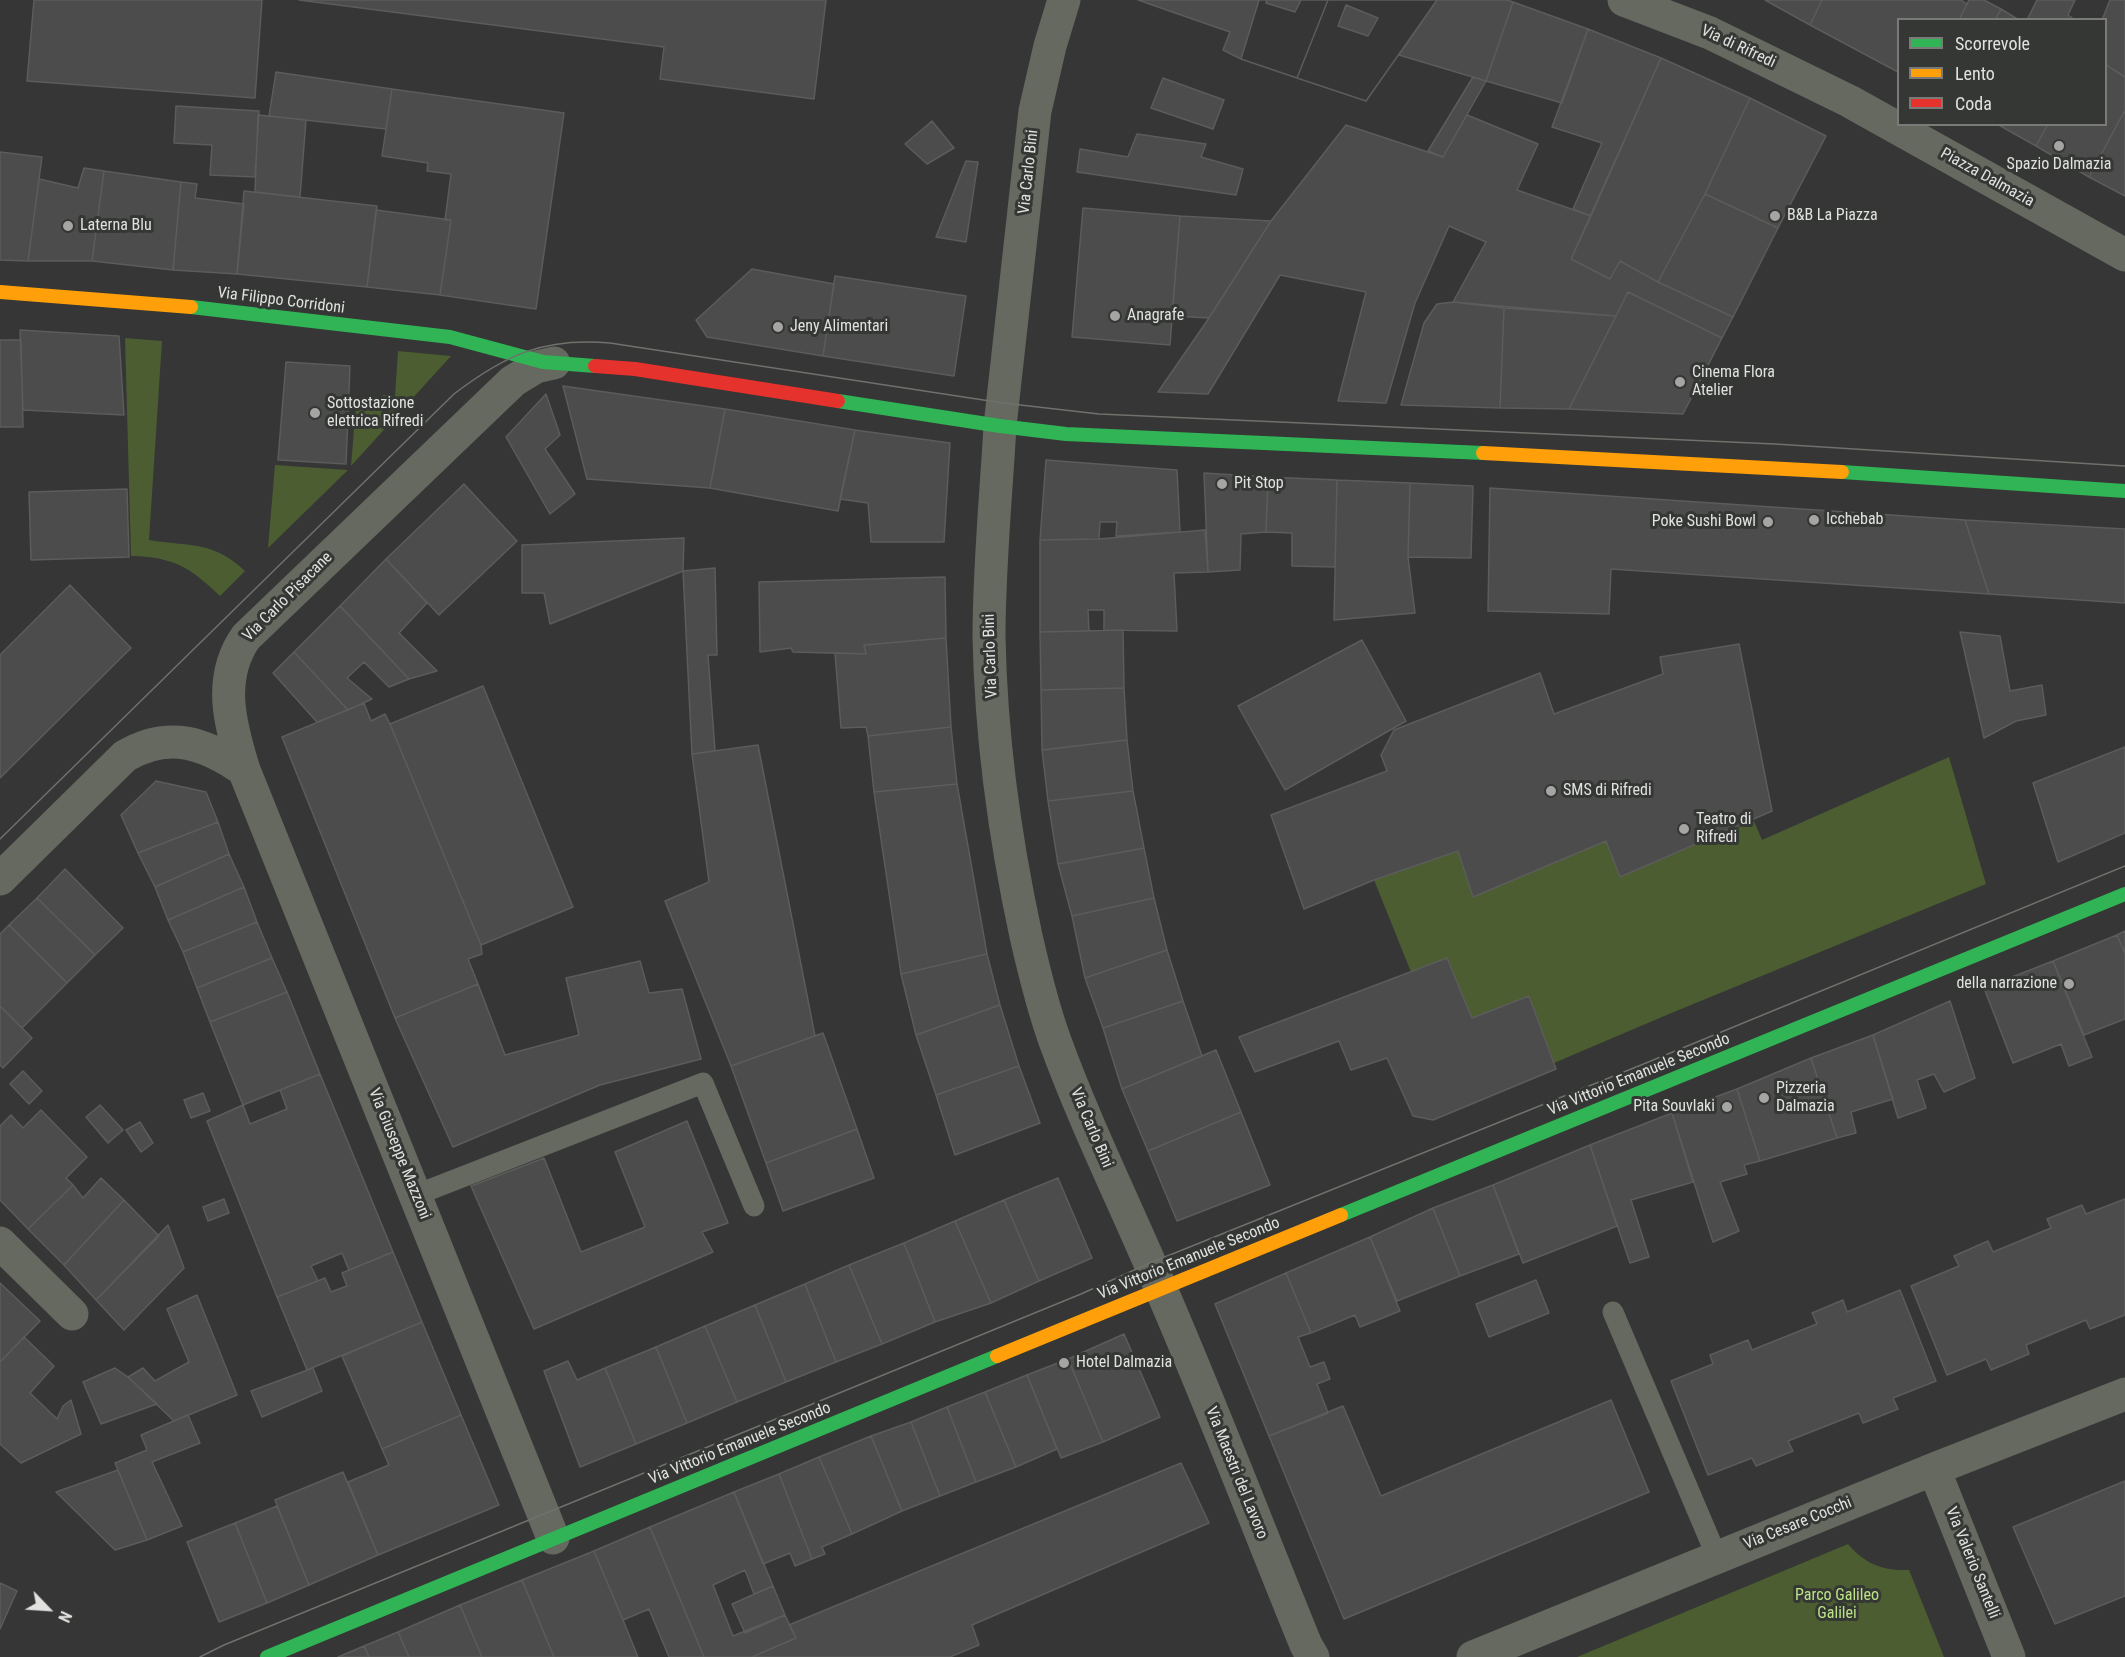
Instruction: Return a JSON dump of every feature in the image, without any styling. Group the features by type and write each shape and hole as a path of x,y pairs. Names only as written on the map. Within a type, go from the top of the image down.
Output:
{"street":[{"name":"Via Carlo Bini","path":"1064,0 1050,46 1035,111 1000,426 990,594 990,646 998,759 1026,938 1054,1039 1092,1134 1161,1289"},
{"name":"Via di Rifredi","path":"1624,0 1710,33 1849,101"},
{"name":"Piazza Dalmazia","path":"1849,101 2125,255"},
{"name":"Via Filippo Corridoni","path":"0,292 216,309 439,336 473,342 523,358 554,363 635,369 1000,426 1066,434 1774,467 2125,491"},
{"name":"Via Carlo Pisacane","path":"244,770 237,748 228,699 231,664 236,650 246,637 513,381 536,367 554,363"},
{"path":"0,879 125,756 138,748 167,742 190,742 227,758 244,770"},
{"name":"Via Giuseppe Mazzoni","path":"244,770 553,1538"},
{"name":"Via Vittorio Emanuele Secondo","path":"267,1657 2125,894"},
{"path":"0,1243 72,1314"},
{"name":"Via Maestri del Lavoro","path":"1161,1289 1306,1645 1313,1657"},
{"name":"Via Cesare Cocchi","path":"1473,1657 1934,1469 2125,1394"},
{"name":"Via Valerio Santelli","path":"1934,1469 2009,1657"}],"lane":[{"path":"416,1195 703,1083 754,1206"},
{"path":"1613,1312 1717,1557"}],"green space":[{"path":"125,338 162,341 149,540 200,546 222,554 233,561 245,571 220,596 180,565 170,561 131,556"},
{"path":"398,351 451,356 351,466 356,405 382,407 383,395 395,396"},
{"path":"275,465 348,470 268,548"},
{"path":"1949,757 1986,884 1554,1063 1529,996 1472,1018 1411,972 1374,880 1458,851 1473,897 1606,841 1620,876 1754,821 1762,840"},
{"name":"Parco Galileo Galilei","path":"1848,1544 1861,1557 1875,1565 1909,1570 1944,1657 1577,1657"}],"building":[{"path":"34,0 262,0 255,98 27,81"},
{"path":"299,0 826,0 814,99 660,79 664,47"},
{"path":"1138,0 1259,0 1241,59 1223,50 1230,32"},
{"path":"1259,0 1267,0 1266,3 1295,12 1301,0 1328,0 1297,78 1241,59"},
{"path":"1259,0 1328,0 1297,78 1241,59"},
{"path":"1328,0 1437,0 1366,101 1297,78","holes":["1346,5 1378,18 1368,36 1338,26"]},
{"path":"1328,0 1437,0 1366,101 1297,78"},
{"path":"1437,0 1507,0 1513,2 1486,81 1399,55"},
{"path":"1765,0 1822,0 1810,25"},
{"path":"1822,0 1961,0 1967,4 1960,18 1897,18 1897,71 1810,25"},
{"path":"1969,0 1984,0 2001,9 1996,18 1960,18"},
{"path":"2037,0 2075,0 2068,15 2072,18 2028,18"},
{"path":"2110,0 2125,0 2125,77 2107,66 2107,18 2103,18"},
{"path":"1513,2 1588,29 1562,103 1486,81"},
{"path":"2001,9 2016,18 1996,18"},
{"path":"1588,29 1661,58 1591,216 1573,209 1602,143 1552,127"},
{"path":"1661,58 1750,98 1705,194 1658,282 1620,261 1610,279 1571,259"},
{"path":"2107,66 2125,77 2125,110 2089,177 2036,146 2047,126 2107,126"},
{"path":"276,72 392,89 386,129 269,116"},
{"path":"1473,77 1486,81 1443,157 1428,151"},
{"path":"1163,78 1224,100 1213,129 1151,108"},
{"path":"392,89 564,113 536,309 440,295 451,220 445,220 451,174 427,171 428,163 382,156"},
{"path":"1750,98 1826,136 1778,228 1705,194"},
{"path":"176,106 259,111 255,177 210,175 212,145 174,143"},
{"path":"2125,110 2125,196 2089,177"},
{"path":"258,115 306,120 300,197 255,192"},
{"path":"1467,115 1538,144 1517,190 1591,216 1571,259 1610,279 1620,261 1658,282 1733,317 1722,338 1628,292 1616,316 1453,302 1486,242 1449,226 1415,303 1386,403 1338,401 1366,292 1280,275 1208,394 1158,392 1271,221 1346,125 1443,157"},
{"path":"932,121 954,148 927,164 905,144"},
{"path":"2001,126 2047,126 2036,146"},
{"path":"1137,134 1206,144 1201,157 1243,169 1236,195 1077,172 1080,149 1128,157"},
{"path":"0,152 42,157 28,261 0,260"},
{"path":"966,161 978,162 966,242 936,237"},
{"path":"84,168 104,171 92,261 28,261 39,179 78,188"},
{"path":"104,171 181,182 173,270 92,261"},
{"path":"181,182 197,184 195,198 244,204 237,274 173,270"},
{"path":"244,191 377,206 367,287 237,274"},
{"path":"1705,194 1778,228 1733,317 1658,282"},
{"path":"1083,208 1180,216 1170,345 1072,337"},
{"path":"376,210 451,220 440,295 367,287"},
{"path":"1180,216 1271,221 1209,318 1172,316"},
{"path":"752,269 834,284 823,356 707,337 696,320"},
{"path":"835,276 966,296 954,376 823,356"},
{"path":"1628,292 1722,338 1683,414 1569,409"},
{"path":"1453,302 1504,308 1500,408 1401,405 1424,323 1437,304"},
{"path":"1504,308 1616,316 1569,409 1500,408"},
{"path":"20,330 119,336 124,415 23,410"},
{"path":"0,340 21,340 23,427 0,427"},
{"name":"Sottostazione elettrica Rifredi","path":"286,362 350,366 346,464 278,460"},
{"path":"563,386 725,409 710,488 587,479"},
{"path":"546,394 560,435 545,449 575,494 550,514 506,437"},
{"path":"725,409 855,430 838,511 710,488"},
{"path":"855,430 950,443 944,542 871,542 868,503 840,499"},
{"path":"1046,460 1177,470 1180,532 1116,536 1117,522 1100,522 1099,539 1040,540"},
{"path":"1204,473 1268,477 1266,532 1241,534 1240,570 1208,572"},
{"path":"1268,477 1337,480 1335,567 1292,566 1292,533 1266,532"},
{"path":"1337,480 1410,483 1408,557 1415,613 1334,620"},
{"path":"1410,483 1473,486 1471,558 1408,557"},
{"path":"464,484 517,541 439,615 386,559"},
{"path":"1490,488 1965,520 1989,594 1611,569 1609,614 1488,611"},
{"path":"127,489 129,557 31,560 29,492"},
{"path":"1965,520 2125,529 2125,603 1989,594"},
{"path":"1205,530 1208,572 1174,573 1177,631 1104,630 1104,610 1088,610 1089,631 1040,632 1040,540 1099,539"},
{"path":"684,538 683,571 550,624 544,593 522,593 522,545"},
{"path":"386,559 427,603 399,633 437,671 409,679 340,606"},
{"path":"715,568 717,655 708,655 715,751 692,754 683,571"},
{"path":"945,577 946,638 864,645 866,654 793,652 791,648 760,652 759,582"},
{"path":"70,585 131,648 0,778 0,655"},
{"path":"340,606 409,679 389,687 364,662 347,678 372,699 348,710 294,652"},
{"path":"1123,630 1124,688 1041,690 1040,632"},
{"path":"1960,632 2000,636 2010,691 2042,685 2046,715 2016,721 1984,738"},
{"path":"946,638 951,727 868,736 866,727 841,728 835,653 866,654 864,645"},
{"path":"1362,640 1406,721 1285,790 1238,706"},
{"name":"SMS di Rifredi","path":"1739,644 1772,811 1620,877 1606,841 1473,897 1458,851 1374,880 1304,909 1271,815 1387,771 1381,755 1394,730 1540,673 1554,714 1663,674 1660,657"},
{"path":"294,652 348,710 317,722 273,673"},
{"path":"483,686 573,907 481,945 390,724"},
{"path":"1124,688 1127,740 1042,750 1041,690"},
{"path":"364,703 371,721 385,714 390,724 481,945 482,954 468,959 478,984 395,1018 282,737"},
{"path":"951,727 957,784 874,792 868,736"},
{"path":"1127,740 1133,791 1048,801 1042,750"},
{"path":"758,745 815,1036 731,1066 665,901 709,882 692,754"},
{"path":"2125,747 2125,833 2058,862 2033,783"},
{"path":"156,781 206,792 218,822 138,853 121,815"},
{"path":"957,784 987,954 901,974 874,792"},
{"path":"1133,791 1144,848 1058,864 1048,801"},
{"path":"218,822 229,854 155,887 138,853"},
{"path":"1144,848 1154,898 1072,916 1058,864"},
{"path":"229,854 244,887 168,920 155,887"},
{"path":"65,869 123,928 95,955 37,898"},
{"path":"244,887 257,922 183,952 168,920"},
{"path":"37,898 95,955 67,983 9,925"},
{"path":"1154,898 1167,950 1085,978 1072,916"},
{"path":"257,922 272,958 197,988 183,952"},
{"path":"9,925 67,983 22,1028 0,1006 0,934"},
{"path":"2125,931 2125,954 2117,935"},
{"path":"2117,935 2125,954 2125,1019 2084,1035 2053,961"},
{"path":"1167,950 1183,1001 1103,1028 1085,978"},
{"path":"987,954 1000,1005 916,1035 901,974"},
{"path":"272,958 287,992 210,1022 197,988"},
{"path":"1447,958 1472,1018 1529,996 1556,1069 1433,1120 1413,1116 1387,1058 1351,1070 1339,1041 1255,1072 1239,1037"},
{"path":"640,961 649,993 682,989 701,1059 600,1085 453,1147 395,1018 478,984 505,1055 579,1035 566,978"},
{"path":"2053,961 2092,1057 2069,1066 2061,1044 2013,1063 1984,988"},
{"path":"287,992 320,1074 243,1105 210,1022"},
{"path":"1183,1001 1202,1056 1122,1089 1103,1028"},
{"path":"1950,1001 1975,1078 1944,1092 1934,1074 1917,1080 1926,1108 1898,1118 1873,1035"},
{"path":"1000,1005 1019,1066 936,1095 916,1035"},
{"path":"0,1006 32,1038 3,1068 0,1065"},
{"path":"823,1033 857,1129 766,1163 731,1066"},
{"path":"1873,1035 1893,1099 1851,1112 1856,1133 1837,1138 1811,1058"},
{"path":"1216,1050 1241,1112 1148,1151 1122,1089"},
{"path":"1811,1058 1837,1138 1760,1161 1737,1089"},
{"path":"1019,1066 1040,1123 955,1155 936,1095"},
{"path":"23,1071 42,1091 29,1104 10,1084"},
{"path":"320,1074 393,1252 349,1270 342,1253 311,1266 318,1281 277,1297 207,1121 243,1105 250,1124 287,1109 280,1090"},
{"path":"1737,1089 1760,1161 1744,1165 1747,1174 1720,1182 1739,1231 1713,1242 1672,1113"},
{"path":"203,1093 210,1111 191,1118 184,1100"},
{"path":"100,1105 123,1130 108,1143 86,1117"},
{"path":"41,1110 87,1157 66,1178 73,1185 28,1229 0,1200 0,1126 11,1115 23,1128"},
{"path":"1241,1112 1270,1185 1177,1221 1148,1151"},
{"path":"1672,1113 1693,1182 1631,1200 1649,1257 1630,1263 1590,1145"},
{"path":"687,1121 728,1223 702,1232 713,1252 534,1329 471,1186 544,1158 581,1252 645,1227 615,1152"},
{"path":"140,1122 153,1143 141,1152 126,1130"},
{"path":"857,1129 874,1178 783,1211 766,1163"},
{"path":"1590,1145 1617,1226 1523,1263 1493,1185"},
{"path":"101,1178 124,1200 64,1265 28,1229 73,1185 83,1198"},
{"path":"1058,1178 1092,1258 1039,1281 1004,1200"},
{"path":"1493,1185 1519,1254 1460,1276 1433,1208"},
{"path":"224,1199 229,1213 208,1221 203,1207"},
{"path":"2125,1199 2125,1315 2090,1329 2086,1320 2026,1345 2029,1354 1991,1370 1986,1359 1947,1375 1911,1286 1959,1266 1954,1256 1988,1241 1993,1252 2051,1228 2047,1219 2082,1205 2086,1214"},
{"path":"124,1200 159,1236 96,1300 64,1265"},
{"path":"1004,1200 1039,1281 991,1303 955,1221"},
{"path":"1433,1208 1460,1276 1397,1301 1370,1237"},
{"path":"955,1221 991,1303 935,1322 904,1243"},
{"path":"168,1225 184,1268 124,1330 96,1300"},
{"path":"1370,1237 1400,1311 1360,1327 1355,1315 1311,1333 1286,1273"},
{"path":"904,1243 935,1322 882,1344 849,1265"},
{"path":"393,1252 422,1322 307,1370 277,1297 325,1278 331,1292 347,1286 342,1273"},
{"path":"849,1265 882,1344 836,1362 805,1284"},
{"path":"1286,1273 1311,1333 1298,1337 1310,1367 1324,1362 1330,1379 1317,1384 1328,1413 1269,1436 1215,1304"},
{"path":"1536,1280 1549,1313 1489,1337 1476,1304"},
{"path":"0,1283 40,1321 0,1362"},
{"path":"805,1284 836,1362 786,1382 755,1305"},
{"path":"1900,1290 1936,1381 1893,1398 1898,1409 1863,1423 1859,1413 1788,1441 1793,1451 1756,1466 1752,1458 1708,1475 1671,1381 1713,1364 1710,1355 1748,1340 1752,1350 1817,1324 1812,1313 1843,1300 1847,1312"},
{"path":"197,1295 237,1395 174,1421 128,1377 143,1368 155,1381 189,1362 167,1309"},
{"path":"755,1305 786,1382 737,1402 705,1326"},
{"path":"422,1322 461,1415 382,1449 342,1356"},
{"path":"705,1326 737,1402 687,1423 656,1347"},
{"path":"1124,1334 1160,1417 1103,1442 1068,1359"},
{"path":"24,1337 54,1366 30,1393 57,1419 63,1406 71,1400 81,1434 21,1463 0,1444 0,1362"},
{"path":"656,1347 687,1423 636,1444 605,1368"},
{"path":"1068,1359 1103,1442 1061,1458 1027,1375"},
{"path":"568,1361 577,1380 605,1368 636,1444 580,1467 544,1371"},
{"path":"115,1368 157,1404 101,1424 83,1382"},
{"path":"313,1368 322,1391 262,1417 251,1391"},
{"path":"1027,1375 1057,1449 1016,1467 985,1392"},
{"path":"985,1392 1016,1467 976,1482 947,1407"},
{"path":"1611,1400 1649,1492 1344,1619 1269,1436 1343,1406 1381,1496"},
{"path":"947,1407 976,1482 940,1496 911,1422"},
{"path":"188,1415 200,1443 152,1462 182,1526 147,1540 115,1463 147,1450 141,1435"},
{"path":"461,1415 499,1505 378,1555 348,1482 389,1465 382,1449"},
{"path":"911,1422 940,1496 902,1511 871,1436"},
{"path":"871,1436 902,1511 852,1534 819,1457"},
{"path":"819,1457 852,1534 822,1547 825,1554 812,1559 779,1474"},
{"path":"1181,1463 1209,1523 972,1625 979,1645 950,1657 752,1657 796,1638 789,1625"},
{"path":"118,1470 147,1540 115,1550 56,1492"},
{"path":"343,1472 378,1555 309,1585 275,1500"},
{"path":"779,1474 812,1559 795,1566 790,1553 763,1564 734,1492"},
{"path":"2125,1481 2125,1596 2055,1624 2013,1527"},
{"path":"734,1492 773,1586 754,1594 745,1570 713,1585 733,1636 785,1615 796,1638 752,1657 704,1657 650,1527"},
{"path":"277,1506 309,1585 267,1603 235,1523"},
{"path":"235,1523 267,1603 219,1622 187,1542"},
{"path":"650,1527 704,1657 669,1657 649,1609 623,1620 594,1551"},
{"path":"594,1551 638,1657 554,1657 522,1580"},
{"path":"522,1580 554,1657 482,1657 460,1605"},
{"path":"0,1583 17,1591 0,1629"},
{"path":"773,1586 785,1615 745,1633 732,1604"},
{"path":"460,1605 482,1657 409,1657 398,1632"},
{"path":"398,1632 409,1657 369,1657 364,1646"},
{"path":"364,1646 369,1657 338,1657"}],"tram line":[{"path":"0,839 454,394 508,359 545,346 586,342 610,343 1003,403 1099,414 1775,444 2125,466"},
{"path":"200,1657 224,1645 1081,1294 1150,1263 1646,1063 2125,866"}],"traffic: fast":[{"path":"191,307 450,337 543,362 595,366"},
{"path":"838,401 1066,434 1483,453"},
{"path":"1842,472 2125,491"},
{"path":"1341,1215 2125,894"},
{"path":"267,1657 997,1356"}],"traffic: slow":[{"path":"0,292 191,307"},
{"path":"1483,453 1842,472"},
{"path":"997,1356 1341,1215"}],"traffic: jam":[{"path":"595,366 635,369 838,401"}],"place":[{"name":"Spazio Dalmazia","path":"2059,146"},
{"name":"B&B La Piazza","path":"1775,216"},
{"name":"Laterna Blu","path":"68,226"},
{"name":"Anagrafe","path":"1115,316"},
{"name":"Jeny Alimentari","path":"778,327"},
{"name":"Cinema Flora Atelier","path":"1680,382"},
{"name":"Sottostazione elettrica Rifredi","path":"315,413"},
{"name":"Pit Stop","path":"1222,484"},
{"name":"Icchebab","path":"1814,520"},
{"name":"Poke Sushi Bowl","path":"1768,522"},
{"name":"SMS di Rifredi","path":"1551,791"},
{"name":"Teatro di Rifredi","path":"1684,829"},
{"name":"della narrazione","path":"2069,984"},
{"name":"Pizzeria Dalmazia","path":"1764,1098"},
{"name":"Pita Souvlaki","path":"1727,1107"},
{"name":"Hotel Dalmazia","path":"1064,1363"}]}
